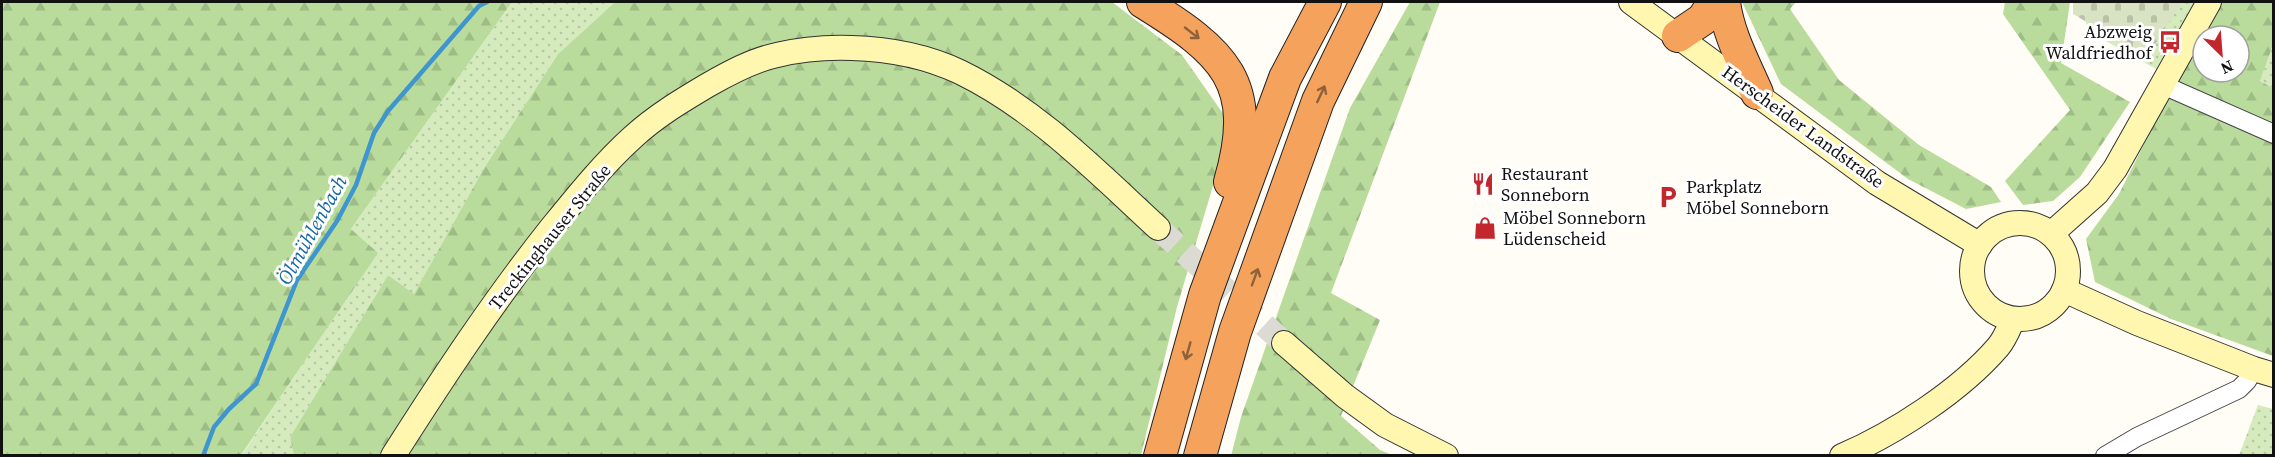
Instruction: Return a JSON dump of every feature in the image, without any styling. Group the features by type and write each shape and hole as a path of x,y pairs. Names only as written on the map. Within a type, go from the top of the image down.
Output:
{"highway":[{"path":"1143,2 1187,29 1216,55 1234,86 1239,105 1241,127 1237,155 1216,226 1205,295"},
{"path":"1160,456 1172,404 1205,295 1285,78 1325,2"},
{"path":"1200,456 1235,332 1318,101 1366,2"},
{"path":"1678,36 1688,2"},
{"path":"1678,36 1703,19 1714,2"},
{"path":"1724,2 1734,41 1757,93"}],"main road":[{"name":"Herscheider Landstraße","path":"1631,2 1877,183 1980,245"},
{"path":"2051,234 2097,193 2115,169 2209,2"},
{"name":"Treckinghauser Straße","path":"393,456 441,381 520,268 584,188 633,137 672,106 730,72 774,55 819,47 884,49 912,55 957,70 1038,120 1158,228"},
{"path":"2017,224 2034,226 2051,234 2059,243 2067,261 2068,280 2054,305 2041,314 2026,319 2002,316 1991,309 1975,288 1973,266 1980,245 1995,231 2017,224"},
{"path":"2064,290 2137,323 2264,372"},
{"path":"1842,456 1901,426 1951,390 1997,348 2013,319"},
{"path":"1284,343 1361,408 1385,424 1446,456"}],"street":[{"path":"2163,85 2274,134"},
{"path":"2105,456 2137,437 2239,389 2247,381 2264,372"}],"green space":[{"path":"2,2 512,2 351,229 378,253 241,455 2,455"},
{"path":"512,2 615,2 558,54 484,168 414,295 388,275 290,437 294,455 241,456 377,253 351,229"},
{"path":"615,2 1112,2 1182,55 1231,125 1177,307 1141,455 294,456 290,437 388,275 414,294 484,168 558,54"},
{"path":"1410,2 1440,2 1331,293 1380,320 1341,416 1380,450 1392,455 1231,456 1241,417 1350,108"},
{"path":"1742,2 1796,2 1790,9 1839,80 1919,145 1991,187 2001,202 1966,209 1908,179 1781,84"},
{"path":"2005,2 2070,2 2061,63 2130,102 2080,177 2053,201 2023,205 2005,181 2070,110 2003,14"},
{"path":"2073,2 2182,2 2147,57 2073,14"},
{"path":"2081,2 2195,2 2156,69 2088,31"},
{"path":"2215,2 2273,2 2273,45 2260,81 2273,88 2273,356 2171,319 2095,282 2086,239 2119,194 2191,50 2191,84 2251,84 2251,24 2204,24"},
{"path":"2273,45 2273,88 2260,81"},
{"path":"2258,405 2273,409 2273,455 2239,455"}],"waterway":[{"name":"Ölmühlenbach","path":"203,456 214,427 229,409 256,384 297,280 337,221 356,185 374,133 388,111 479,6 487,2"}],"tunnel":[{"path":"1158,228 1284,343"}],"place":[{"name":"Abzweig Waldfriedhof","path":"2170,42"},
{"name":"Restaurant Sonneborn","path":"1483,184"},
{"name":"Parkplatz Möbel Sonneborn","path":"1668,197"},
{"name":"Möbel Sonneborn Lüdenscheid","path":"1485,228"}]}
